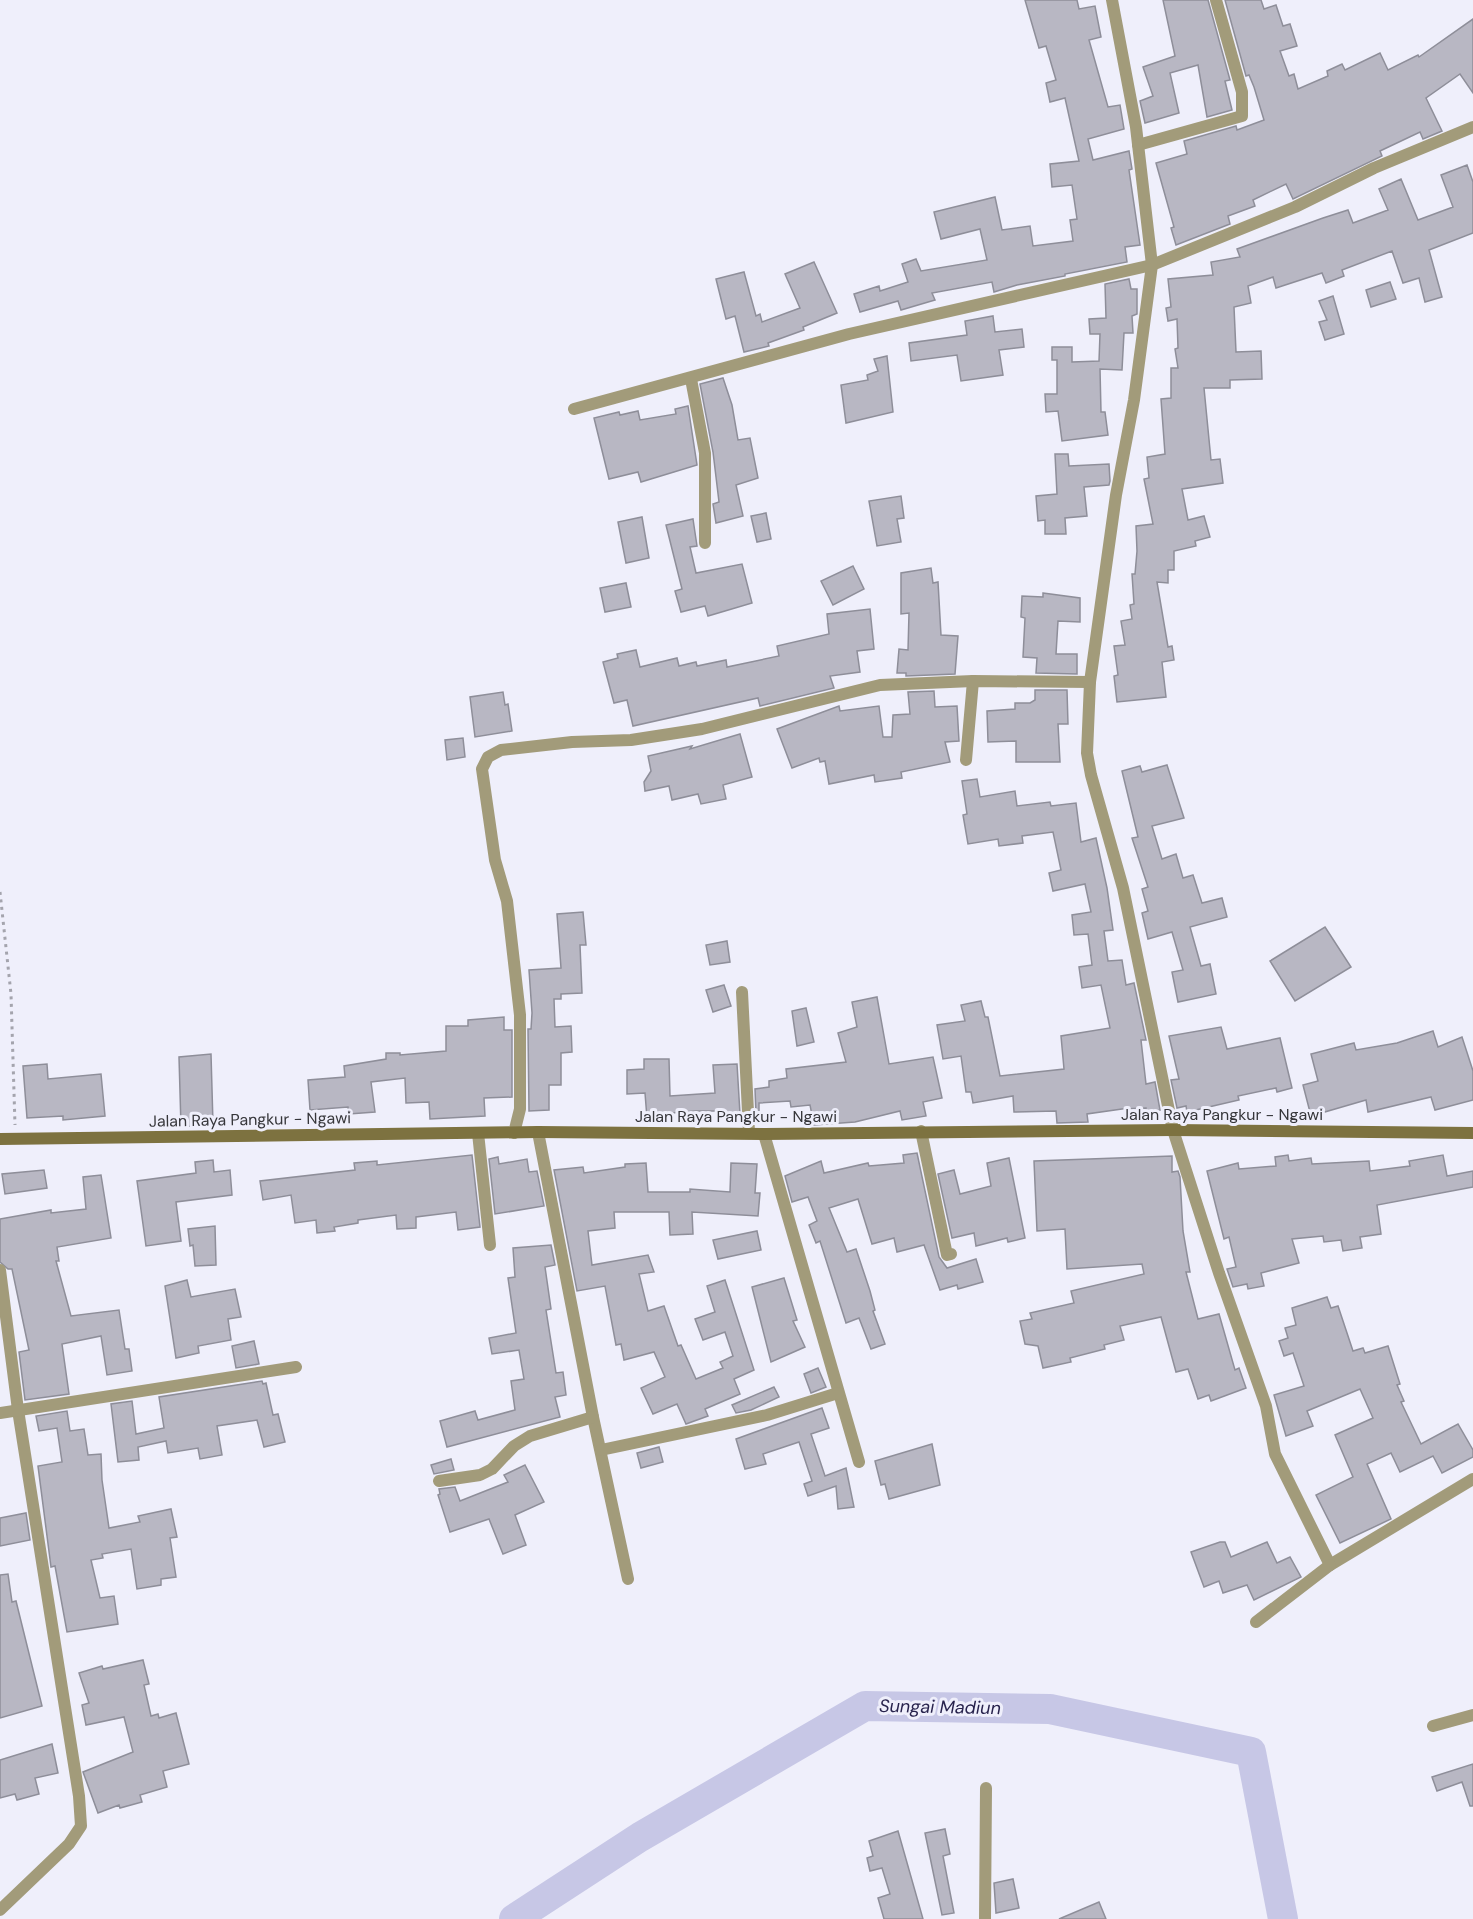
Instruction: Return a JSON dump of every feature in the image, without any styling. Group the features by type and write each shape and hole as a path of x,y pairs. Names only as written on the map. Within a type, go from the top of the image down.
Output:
{"main road":[{"name":"Jalan Raya Pangkur - Ngawi","path":"0,1139 514,1132 749,1132 764,1134 1173,1130 1473,1132"}],"street":[{"path":"1112,0 1138,145 1152,265 1134,400 1112,516 1090,682 1087,729 1091,775 1123,888 1173,1130 1219,1273 1266,1406 1275,1454 1330,1565"},
{"path":"1138,145 1242,116 1242,92 1216,0"},
{"path":"573,410 849,334 1152,265 1294,207 1374,168 1473,127"},
{"path":"691,379 705,453 705,543"},
{"path":"514,1132 520,1109 520,1015 508,910 495,860 482,769 488,757 501,750 572,742 631,740 702,729 880,685 973,681 1090,682"},
{"path":"966,760 973,681"},
{"path":"742,992 749,1132"},
{"path":"921,1131 948,1255 951,1254"},
{"path":"538,1132 593,1417 628,1579"},
{"path":"478,1133 490,1245"},
{"path":"764,1134 859,1462"},
{"path":"0,1270 18,1410 79,1796 81,1826 69,1844 0,1910"},
{"path":"0,1413 296,1367"},
{"path":"601,1450 767,1416 838,1393"},
{"path":"439,1481 480,1475 492,1469 514,1446 530,1436 593,1417"},
{"path":"1256,1622 1330,1565 1473,1479"},
{"path":"1433,1726 1473,1715"},
{"path":"985,1919 986,1788"}],"path":[{"path":"0,892 11,994 15,1139"}],"building":[{"path":"1025,0 1077,0 1079,9 1095,6 1101,37 1089,40 1108,107 1120,105 1124,129 1088,139 1093,160 1129,151 1132,169 1129,170 1140,245 1125,247 1127,262 1065,274 1065,276 994,292 992,282 932,293 935,300 901,310 898,301 860,312 854,294 879,286 880,291 908,282 902,264 916,259 921,271 987,260 980,229 941,239 934,212 995,197 1002,230 1030,226 1033,246 1073,241 1070,220 1077,219 1072,185 1052,187 1050,164 1079,161 1065,98 1050,102 1046,83 1056,80 1046,46 1039,48"},
{"path":"1163,0 1208,0 1230,80 1225,81 1232,110 1207,117 1198,65 1170,73 1179,113 1145,123 1140,101 1153,96 1143,67 1175,56"},
{"path":"1225,0 1261,0 1264,9 1276,5 1283,26 1290,24 1297,46 1280,51 1289,76 1294,74 1298,89 1328,76 1327,71 1342,64 1345,70 1380,53 1388,70 1418,55 1419,57 1473,19 1473,93 1460,74 1426,98 1442,131 1423,139 1420,132 1380,151 1382,156 1293,199 1286,184 1253,200 1255,206 1228,216 1230,224 1176,245 1171,228 1174,227 1156,163 1187,154 1184,141 1236,126 1237,130 1264,120 1254,87 1249,75 1246,76"},
{"path":"1467,165 1473,182 1473,233 1429,250 1442,297 1425,302 1419,278 1403,283 1392,251 1342,270 1344,276 1326,283 1322,273 1276,288 1273,277 1248,286 1251,303 1234,307 1236,352 1261,351 1262,379 1230,380 1230,388 1204,388 1211,460 1220,459 1223,483 1182,489 1188,520 1204,516 1210,537 1195,541 1196,546 1174,551 1174,570 1168,570 1168,583 1157,582 1168,647 1172,646 1174,660 1162,662 1166,697 1117,702 1114,676 1118,675 1114,646 1125,645 1121,621 1132,619 1130,605 1134,604 1132,574 1135,574 1137,551 1136,526 1153,524 1144,479 1149,478 1147,457 1165,454 1161,399 1171,398 1171,368 1178,368 1175,349 1178,348 1177,319 1168,321 1166,308 1171,307 1168,279 1213,275 1211,262 1240,257 1237,249 1348,210 1353,223 1388,210 1379,189 1401,179 1418,220 1453,207 1441,175"},
{"path":"814,262 837,313 803,327 804,330 768,343 769,346 744,352 735,316 726,319 716,279 744,272 756,316 760,314 762,322 800,308 785,274"},
{"path":"1129,279 1131,289 1137,289 1137,314 1132,316 1133,333 1124,333 1122,370 1100,369 1101,412 1105,412 1108,435 1062,441 1058,411 1046,412 1045,394 1057,394 1057,360 1052,360 1052,347 1072,347 1072,362 1099,361 1100,334 1090,334 1089,319 1106,318 1105,284"},
{"path":"1390,282 1396,299 1371,307 1366,290"},
{"path":"1333,296 1344,334 1325,340 1319,322 1327,320 1319,301"},
{"path":"993,316 995,332 1022,329 1024,347 999,350 1003,375 961,381 957,355 911,361 909,343 967,335 965,321"},
{"path":"887,356 893,412 846,423 841,385 868,380 867,375 878,371 874,359"},
{"path":"723,378 732,405 738,440 750,438 758,478 736,485 743,516 716,523 713,504 719,502 713,452 700,384"},
{"path":"688,406 697,465 641,482 638,472 609,479 594,418 619,412 620,415 638,411 640,420 676,414 675,409"},
{"path":"1055,454 1068,454 1069,466 1109,464 1109,485 1084,487 1087,516 1065,518 1066,534 1045,534 1045,520 1038,521 1036,496 1057,494"},
{"path":"901,496 904,518 897,519 901,542 877,546 869,501"},
{"path":"766,513 771,539 757,542 751,516"},
{"path":"642,517 649,558 626,563 618,522"},
{"path":"693,519 697,546 690,547 696,573 742,564 752,603 708,616 705,606 681,612 675,591 682,589 666,525"},
{"path":"853,566 864,589 833,605 821,581"},
{"path":"931,568 933,583 938,582 941,635 958,636 955,674 906,676 906,673 897,673 899,649 908,650 909,613 901,614 901,573"},
{"path":"626,583 631,607 605,612 600,588"},
{"path":"1043,593 1080,598 1080,622 1058,621 1056,654 1077,654 1077,674 1036,673 1037,658 1023,657 1025,618 1021,617 1022,596 1043,597"},
{"path":"870,609 874,649 857,651 860,672 830,676 834,688 760,706 758,698 633,726 627,700 614,703 603,662 618,658 617,654 636,650 640,667 677,658 679,666 696,662 697,666 726,660 727,667 779,656 777,646 829,634 827,614"},
{"path":"1035,690 1067,690 1068,724 1058,724 1060,762 1016,762 1016,741 988,742 987,711 1015,709 1015,703 1030,703 1035,700"},
{"path":"934,691 935,707 957,706 959,741 945,742 950,762 901,772 902,778 875,782 874,775 829,784 825,761 820,762 819,758 792,768 777,729 839,706 840,711 879,706 883,737 892,737 893,715 910,714 908,692"},
{"path":"503,692 505,705 508,704 512,731 475,737 470,697"},
{"path":"740,734 752,777 723,785 726,799 701,804 698,794 672,800 669,786 645,791 644,782 651,771 648,756 692,746 690,749"},
{"path":"463,738 465,757 447,760 445,740"},
{"path":"1167,765 1184,818 1152,826 1162,859 1176,854 1183,878 1193,875 1202,903 1222,898 1227,917 1190,927 1201,966 1210,964 1216,994 1178,1002 1172,972 1183,970 1172,932 1148,939 1142,913 1148,911 1142,889 1148,887 1132,838 1138,837 1122,771 1140,766 1142,772"},
{"path":"977,779 980,797 1015,791 1017,806 1050,802 1051,806 1076,803 1081,842 1096,838 1113,930 1104,931 1108,961 1122,960 1126,985 1134,983 1146,1040 1141,1040 1146,1084 1155,1082 1160,1110 1146,1112 1146,1108 1122,1109 1087,1114 1088,1122 1057,1123 1056,1111 1014,1112 1013,1096 973,1103 971,1092 966,1092 961,1056 943,1059 937,1025 965,1021 961,1005 981,1001 985,1017 988,1017 1000,1076 1064,1069 1061,1036 1110,1028 1101,985 1082,988 1079,967 1092,965 1088,934 1074,935 1072,915 1091,912 1085,884 1053,891 1049,873 1061,870 1053,832 1022,836 1023,843 999,846 998,839 968,844 963,815 967,814 962,781"},
{"path":"583,912 586,945 580,945 582,993 561,994 561,999 554,999 555,1027 571,1026 572,1052 561,1053 561,1085 549,1085 549,1110 529,1111 528,1029 531,1029 532,1013 529,970 561,968 557,914"},
{"path":"1325,927 1351,967 1295,1001 1270,961"},
{"path":"727,941 730,962 710,965 706,945"},
{"path":"724,985 731,1006 713,1012 706,990"},
{"path":"877,997 889,1064 933,1057 942,1098 923,1102 926,1116 902,1120 900,1111 855,1122 814,1125 810,1105 791,1107 790,1101 759,1103 759,1113 756,1113 755,1089 769,1087 769,1081 787,1078 786,1069 846,1062 838,1033 857,1027 852,1002"},
{"path":"806,1008 814,1042 797,1046 792,1011"},
{"path":"504,1017 504,1030 512,1030 512,1097 484,1098 485,1116 430,1119 429,1102 406,1103 405,1078 371,1082 375,1112 349,1114 348,1107 310,1110 308,1080 345,1077 344,1066 386,1059 386,1053 400,1053 400,1055 446,1051 446,1026 468,1026 468,1020"},
{"path":"1221,1027 1227,1049 1280,1038 1292,1088 1277,1092 1276,1088 1238,1096 1239,1100 1187,1112 1186,1106 1177,1108 1171,1080 1179,1079 1169,1036"},
{"path":"1433,1031 1438,1047 1462,1037 1473,1071 1473,1100 1435,1110 1431,1097 1368,1112 1366,1100 1311,1116 1303,1085 1318,1081 1311,1054 1354,1043 1356,1050 1397,1043"},
{"path":"211,1054 213,1124 181,1127 179,1057"},
{"path":"644,1059 669,1059 670,1096 715,1093 713,1065 737,1064 740,1114 716,1115 716,1111 696,1111 660,1114 660,1118 647,1118 645,1093 627,1094 627,1070 644,1069"},
{"path":"47,1064 48,1079 101,1074 105,1116 63,1120 63,1116 27,1118 23,1066"},
{"path":"917,1153 939,1257 947,1268 976,1259 983,1282 958,1289 957,1285 940,1290 924,1245 897,1252 894,1238 872,1244 858,1199 829,1208 847,1252 856,1249 870,1291 875,1310 873,1311 885,1344 871,1349 859,1318 846,1323 820,1241 816,1243 809,1225 817,1221 808,1197 792,1202 785,1176 821,1161 824,1173 868,1163 869,1166 904,1163 903,1155"},
{"path":"472,1155 480,1227 458,1230 456,1212 416,1217 416,1228 397,1229 396,1215 358,1220 358,1223 334,1227 335,1231 317,1233 316,1220 295,1223 291,1195 263,1200 260,1181 355,1170 354,1163 377,1161 377,1165"},
{"path":"1288,1155 1289,1161 1311,1158 1312,1164 1369,1161 1370,1171 1410,1166 1409,1161 1443,1155 1447,1176 1473,1171 1473,1187 1377,1205 1381,1234 1360,1237 1362,1248 1343,1251 1341,1240 1324,1242 1323,1236 1292,1239 1299,1263 1261,1273 1264,1286 1248,1289 1247,1284 1233,1287 1227,1269 1236,1267 1229,1237 1224,1239 1207,1171 1238,1163 1239,1169 1276,1166 1275,1157"},
{"path":"1172,1156 1172,1172 1178,1171 1180,1177 1183,1231 1190,1272 1186,1272 1198,1319 1219,1314 1235,1370 1239,1368 1246,1388 1211,1401 1209,1395 1198,1399 1188,1369 1176,1372 1161,1317 1120,1326 1124,1340 1104,1345 1105,1349 1070,1358 1071,1362 1043,1368 1038,1346 1025,1344 1020,1321 1032,1319 1030,1313 1074,1303 1071,1291 1144,1274 1142,1264 1067,1269 1065,1229 1037,1231 1034,1161"},
{"path":"498,1157 499,1164 527,1159 529,1172 537,1171 544,1206 495,1214 489,1159"},
{"path":"1009,1158 1025,1238 1008,1242 1007,1238 976,1246 974,1233 952,1238 938,1174 954,1170 960,1194 991,1186 987,1163"},
{"path":"213,1160 214,1172 230,1170 232,1195 176,1202 181,1241 146,1246 137,1181 196,1173 195,1162"},
{"path":"646,1163 648,1192 690,1192 690,1189 730,1192 731,1163 757,1164 755,1193 760,1193 758,1216 692,1212 693,1234 670,1235 669,1212 614,1212 615,1228 588,1231 592,1265 648,1255 654,1272 639,1274 648,1311 664,1306 678,1346 681,1345 696,1379 723,1368 720,1362 733,1356 725,1332 703,1340 695,1319 715,1312 707,1286 725,1280 754,1370 734,1379 740,1394 705,1409 708,1416 686,1424 677,1404 653,1414 641,1388 665,1377 654,1352 624,1360 621,1344 616,1345 605,1286 577,1291 554,1170 583,1167 584,1173 625,1167 625,1164"},
{"path":"44,1170 47,1188 5,1194 2,1174"},
{"path":"101,1175 111,1238 57,1247 59,1261 56,1261 71,1316 119,1310 125,1349 129,1349 132,1371 107,1375 101,1336 62,1344 69,1394 25,1400 19,1352 29,1350 12,1269 8,1269 0,1262 0,1219 51,1210 51,1213 86,1209 83,1177"},
{"path":"215,1226 216,1265 195,1266 193,1245 190,1246 188,1229"},
{"path":"757,1231 761,1250 718,1259 713,1240"},
{"path":"551,1245 555,1265 545,1267 551,1309 546,1310 556,1373 563,1372 566,1395 555,1397 560,1417 447,1447 440,1421 475,1411 478,1420 515,1410 511,1381 524,1379 519,1350 492,1354 489,1338 516,1333 508,1278 515,1277 513,1248"},
{"path":"784,1278 797,1320 793,1321 805,1347 771,1362 752,1287"},
{"path":"187,1280 191,1297 235,1289 241,1317 228,1319 231,1340 198,1346 199,1353 176,1358 165,1286"},
{"path":"1327,1297 1331,1308 1338,1306 1353,1351 1363,1348 1365,1353 1388,1346 1400,1384 1397,1385 1404,1401 1401,1402 1421,1444 1458,1424 1473,1450 1473,1457 1442,1473 1433,1456 1400,1472 1391,1453 1367,1464 1391,1519 1340,1543 1316,1495 1353,1477 1335,1435 1373,1418 1360,1389 1307,1411 1313,1426 1286,1436 1274,1395 1304,1386 1293,1353 1284,1356 1279,1341 1288,1338 1285,1328 1296,1325 1292,1308"},
{"path":"254,1341 259,1364 236,1368 232,1346"},
{"path":"818,1368 826,1387 811,1393 804,1374"},
{"path":"262,1381 263,1384 266,1383 273,1415 278,1414 285,1442 264,1447 257,1420 217,1426 222,1455 200,1459 198,1448 168,1453 166,1441 138,1447 139,1460 118,1462 111,1404 132,1401 136,1434 164,1428 159,1397"},
{"path":"774,1387 779,1397 751,1410 736,1413 732,1405"},
{"path":"822,1408 829,1428 811,1434 825,1476 846,1468 854,1507 838,1509 836,1486 808,1496 804,1484 812,1481 799,1442 763,1454 766,1464 745,1469 736,1439"},
{"path":"67,1411 70,1431 84,1429 88,1455 101,1454 102,1480 109,1528 140,1522 138,1516 171,1509 177,1537 170,1538 176,1577 161,1579 161,1585 137,1589 131,1549 102,1554 103,1558 91,1560 100,1598 114,1596 118,1624 67,1632 55,1566 51,1567 38,1466 62,1462 57,1428 39,1431 36,1416"},
{"path":"932,1444 940,1485 889,1499 885,1484 881,1485 875,1461"},
{"path":"659,1447 663,1462 641,1468 637,1453"},
{"path":"451,1459 454,1470 434,1474 431,1465"},
{"path":"525,1465 544,1502 515,1515 526,1545 503,1554 489,1519 450,1532 438,1495 440,1494 439,1489 455,1487 460,1501 508,1482 504,1475"},
{"path":"26,1513 30,1540 0,1546 0,1518"},
{"path":"1225,1542 1231,1557 1267,1542 1277,1563 1290,1557 1301,1577 1254,1600 1247,1585 1223,1593 1219,1581 1204,1587 1191,1552"},
{"path":"8,1574 12,1602 16,1601 42,1706 0,1718 0,1575"},
{"path":"143,1660 149,1684 144,1685 151,1716 158,1714 159,1718 176,1713 189,1764 163,1771 167,1787 140,1795 142,1802 120,1808 119,1805 98,1813 83,1772 133,1752 124,1717 86,1725 82,1705 89,1703 79,1673 102,1666 103,1669"},
{"path":"52,1744 58,1773 35,1778 39,1794 17,1800 15,1794 0,1798 0,1760"},
{"path":"1473,1764 1473,1806 1470,1806 1462,1782 1437,1791 1432,1777"},
{"path":"945,1829 950,1854 943,1856 954,1913 942,1915 925,1833"},
{"path":"898,1831 923,1919 884,1919 878,1898 890,1894 882,1868 870,1871 867,1858 873,1856 869,1841"},
{"path":"1013,1879 1019,1908 996,1913 994,1883"},
{"path":"1099,1902 1106,1919 1059,1919"}],"waterway":[{"name":"Sungai Madiun","path":"514,1919 640,1837 865,1706 1050,1709 1251,1752 1283,1919"}]}
